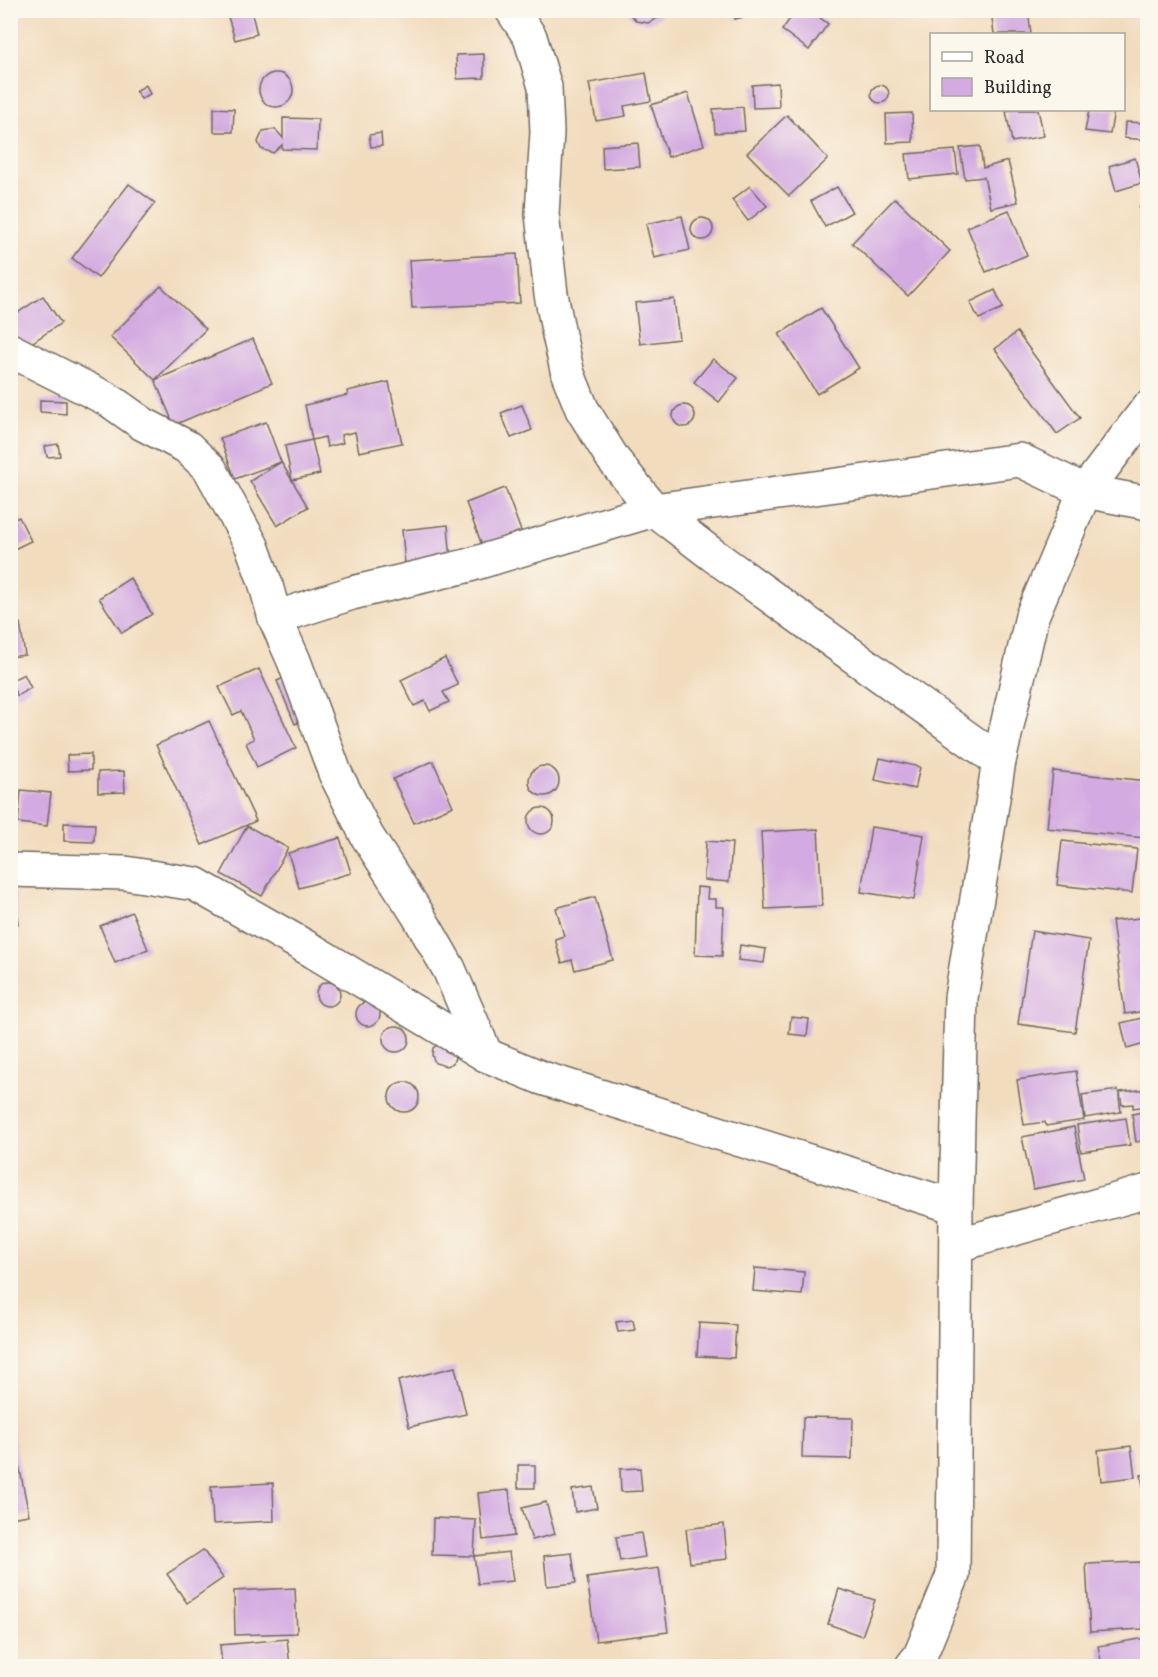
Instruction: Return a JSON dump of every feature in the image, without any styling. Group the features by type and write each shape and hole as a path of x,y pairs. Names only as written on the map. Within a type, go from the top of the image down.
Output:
{"street":[{"path":"512,10 530,37 545,87 548,132 542,214 551,294 568,374 582,409 614,459 654,510 999,761"},
{"path":"10,350 109,400 143,424 187,447 210,469 252,546 275,618 294,661 335,773 367,836 418,915 449,969 486,1055"},
{"path":"912,1666 920,1656 953,1575 956,1207 961,998 999,761 1032,616 1085,491 1148,408"},
{"path":"275,618 352,593 466,566 654,510 1020,460 1085,491 1148,503"},
{"path":"10,870 125,873 195,884 313,951 486,1055 542,1078 956,1207"},
{"path":"957,1245 1148,1191"}],"building":[{"path":"226,10 251,10 257,34 235,40"},
{"path":"626,10 663,10 660,17 648,23 636,21"},
{"path":"734,10 755,10 756,14 735,19"},
{"path":"796,10 810,10 828,24 809,50 782,30"},
{"path":"991,10 1028,10 1031,33 994,33"},
{"path":"484,54 484,78 457,79 456,55"},
{"path":"276,73 288,78 293,90 288,102 276,107 264,102 259,90 264,78"},
{"path":"646,73 651,101 624,106 626,116 596,121 589,83"},
{"path":"778,83 779,107 753,108 752,85"},
{"path":"146,85 150,94 141,99 136,91"},
{"path":"880,85 886,88 889,94 886,100 880,103 874,100 871,94 874,88"},
{"path":"688,93 704,145 668,157 651,105"},
{"path":"743,107 745,131 715,133 713,109"},
{"path":"214,108 234,109 233,132 214,132"},
{"path":"1006,111 1038,111 1044,136 1012,142"},
{"path":"1089,111 1114,111 1110,134 1085,131"},
{"path":"912,113 913,142 887,143 886,114"},
{"path":"787,115 828,159 789,196 747,153"},
{"path":"283,118 318,119 317,150 282,149 282,145 273,153 261,149 258,142 263,131 275,129 283,138"},
{"path":"1125,122 1148,123 1147,140 1124,138"},
{"path":"381,133 382,146 371,147 369,135"},
{"path":"638,143 640,167 603,169 602,146"},
{"path":"980,146 983,168 1008,161 1018,202 991,208 984,177 965,179 960,148"},
{"path":"955,150 958,174 909,179 906,154"},
{"path":"1135,158 1142,183 1116,191 1109,166"},
{"path":"129,184 155,203 98,278 72,258"},
{"path":"750,186 767,206 748,221 732,200"},
{"path":"837,187 852,212 825,227 811,201"},
{"path":"895,198 950,251 908,296 852,243"},
{"path":"1148,200 1148,218 1139,208"},
{"path":"1009,210 1027,255 986,272 967,227"},
{"path":"682,216 690,250 654,258 646,224"},
{"path":"702,218 710,221 713,229 710,237 702,240 694,237 691,229 694,221"},
{"path":"517,254 520,303 412,308 409,260"},
{"path":"161,286 206,329 155,380 110,337"},
{"path":"995,290 1003,308 979,319 970,302"},
{"path":"43,296 61,323 24,348 10,327 10,318"},
{"path":"674,299 679,339 640,344 635,303"},
{"path":"821,308 859,368 817,394 779,334"},
{"path":"1017,332 1080,418 1057,434 995,349"},
{"path":"253,339 272,383 174,425 155,380"},
{"path":"713,359 738,378 719,402 694,382"},
{"path":"389,382 402,443 359,452 355,432 341,435 343,443 327,447 325,437 312,440 305,405 348,395 347,391"},
{"path":"40,400 66,401 66,414 40,412"},
{"path":"522,405 532,430 511,438 501,413"},
{"path":"684,405 694,412 695,416 688,426 684,427 674,420 673,416 680,406"},
{"path":"266,422 281,462 235,479 220,438"},
{"path":"312,440 320,474 292,480 285,446"},
{"path":"58,444 60,456 47,457 45,446"},
{"path":"281,462 308,507 277,526 250,481"},
{"path":"505,488 521,531 482,545 466,503"},
{"path":"19,517 31,541 10,551 10,521"},
{"path":"448,525 451,561 405,565 402,530"},
{"path":"130,578 152,614 122,633 99,598"},
{"path":"20,623 25,655 10,657 10,624"},
{"path":"445,658 458,685 443,692 449,702 430,711 425,701 414,706 401,680"},
{"path":"259,669 296,748 257,767 246,743 254,739 241,711 233,715 219,687"},
{"path":"24,674 31,688 17,696 10,681"},
{"path":"289,676 307,719 295,724 277,681"},
{"path":"209,721 256,821 202,845 156,745"},
{"path":"91,754 91,770 68,771 67,755"},
{"path":"880,758 920,767 915,789 875,780"},
{"path":"433,761 453,806 414,823 393,779"},
{"path":"544,766 555,770 559,781 555,792 544,796 533,792 529,781 533,770"},
{"path":"124,771 125,792 98,793 98,772"},
{"path":"1053,771 1148,781 1145,838 1047,828"},
{"path":"21,790 51,793 47,826 18,823"},
{"path":"541,808 550,812 554,821 550,830 541,834 532,830 528,821 532,812"},
{"path":"64,823 95,824 94,842 64,841"},
{"path":"247,826 288,848 262,896 221,874"},
{"path":"871,827 924,835 914,900 861,892"},
{"path":"818,829 822,906 765,909 761,832"},
{"path":"340,838 351,873 299,888 288,853"},
{"path":"706,841 732,843 729,882 704,880"},
{"path":"1062,841 1137,849 1132,893 1057,885"},
{"path":"697,887 708,888 707,899 716,899 716,907 724,907 722,956 695,955"},
{"path":"10,894 15,894 18,924 10,925"},
{"path":"595,897 613,960 575,970 572,960 562,963 555,939 564,936 556,908"},
{"path":"132,912 148,949 115,963 100,926"},
{"path":"1148,917 1148,1011 1125,1014 1112,921"},
{"path":"1032,931 1089,940 1075,1032 1018,1024"},
{"path":"740,945 766,949 764,963 738,960"},
{"path":"328,982 337,985 340,994 337,1003 328,1006 319,1003 316,994 319,985"},
{"path":"368,1002 377,1005 380,1014 377,1023 368,1026 359,1023 356,1014 359,1005"},
{"path":"791,1017 809,1019 807,1036 789,1034"},
{"path":"1146,1017 1148,1043 1127,1049 1121,1023"},
{"path":"396,1026 405,1030 409,1039 405,1048 396,1052 387,1048 383,1039 387,1030"},
{"path":"440,1043 456,1055 453,1063 446,1066 435,1063 432,1055 433,1048"},
{"path":"1076,1071 1084,1120 1046,1126 1045,1122 1024,1125 1017,1080"},
{"path":"404,1082 415,1086 419,1097 415,1108 404,1112 393,1108 389,1097 393,1086"},
{"path":"1148,1089 1148,1106 1133,1108 1133,1104 1122,1105 1120,1092"},
{"path":"1118,1090 1121,1112 1085,1118 1082,1095"},
{"path":"1148,1111 1148,1140 1136,1142 1132,1114"},
{"path":"1126,1118 1130,1145 1081,1152 1077,1125"},
{"path":"1074,1127 1084,1179 1033,1189 1022,1137"},
{"path":"755,1268 804,1272 802,1295 753,1291"},
{"path":"633,1320 635,1330 618,1332 616,1322"},
{"path":"699,1323 736,1325 734,1358 697,1356"},
{"path":"455,1367 466,1414 409,1427 398,1381"},
{"path":"803,1417 853,1418 852,1459 802,1458"},
{"path":"10,1420 29,1515 10,1518"},
{"path":"1131,1446 1135,1477 1101,1481 1098,1450"},
{"path":"518,1465 535,1465 535,1488 518,1488"},
{"path":"640,1468 642,1491 621,1492 620,1469"},
{"path":"1148,1474 1148,1502 1146,1502 1141,1475"},
{"path":"273,1483 274,1521 213,1524 211,1486"},
{"path":"593,1487 597,1508 575,1512 572,1490"},
{"path":"509,1490 514,1536 483,1540 478,1493"},
{"path":"546,1502 555,1534 532,1540 522,1508"},
{"path":"433,1518 476,1520 474,1556 432,1555"},
{"path":"724,1524 727,1559 690,1563 686,1529"},
{"path":"641,1533 645,1557 620,1561 616,1537"},
{"path":"203,1550 223,1578 187,1603 167,1574"},
{"path":"509,1552 513,1581 478,1584 474,1556"},
{"path":"572,1553 576,1583 547,1586 544,1556"},
{"path":"1140,1562 1143,1629 1090,1632 1086,1564"},
{"path":"659,1568 668,1632 596,1641 587,1578"},
{"path":"295,1588 297,1633 235,1635 234,1591"},
{"path":"839,1589 875,1600 862,1636 828,1624"},
{"path":"1145,1638 1148,1666 1102,1666 1098,1646"},
{"path":"287,1639 290,1666 222,1666 220,1645"},
{"path":"389,1662 389,1666 349,1666 349,1664"}]}
